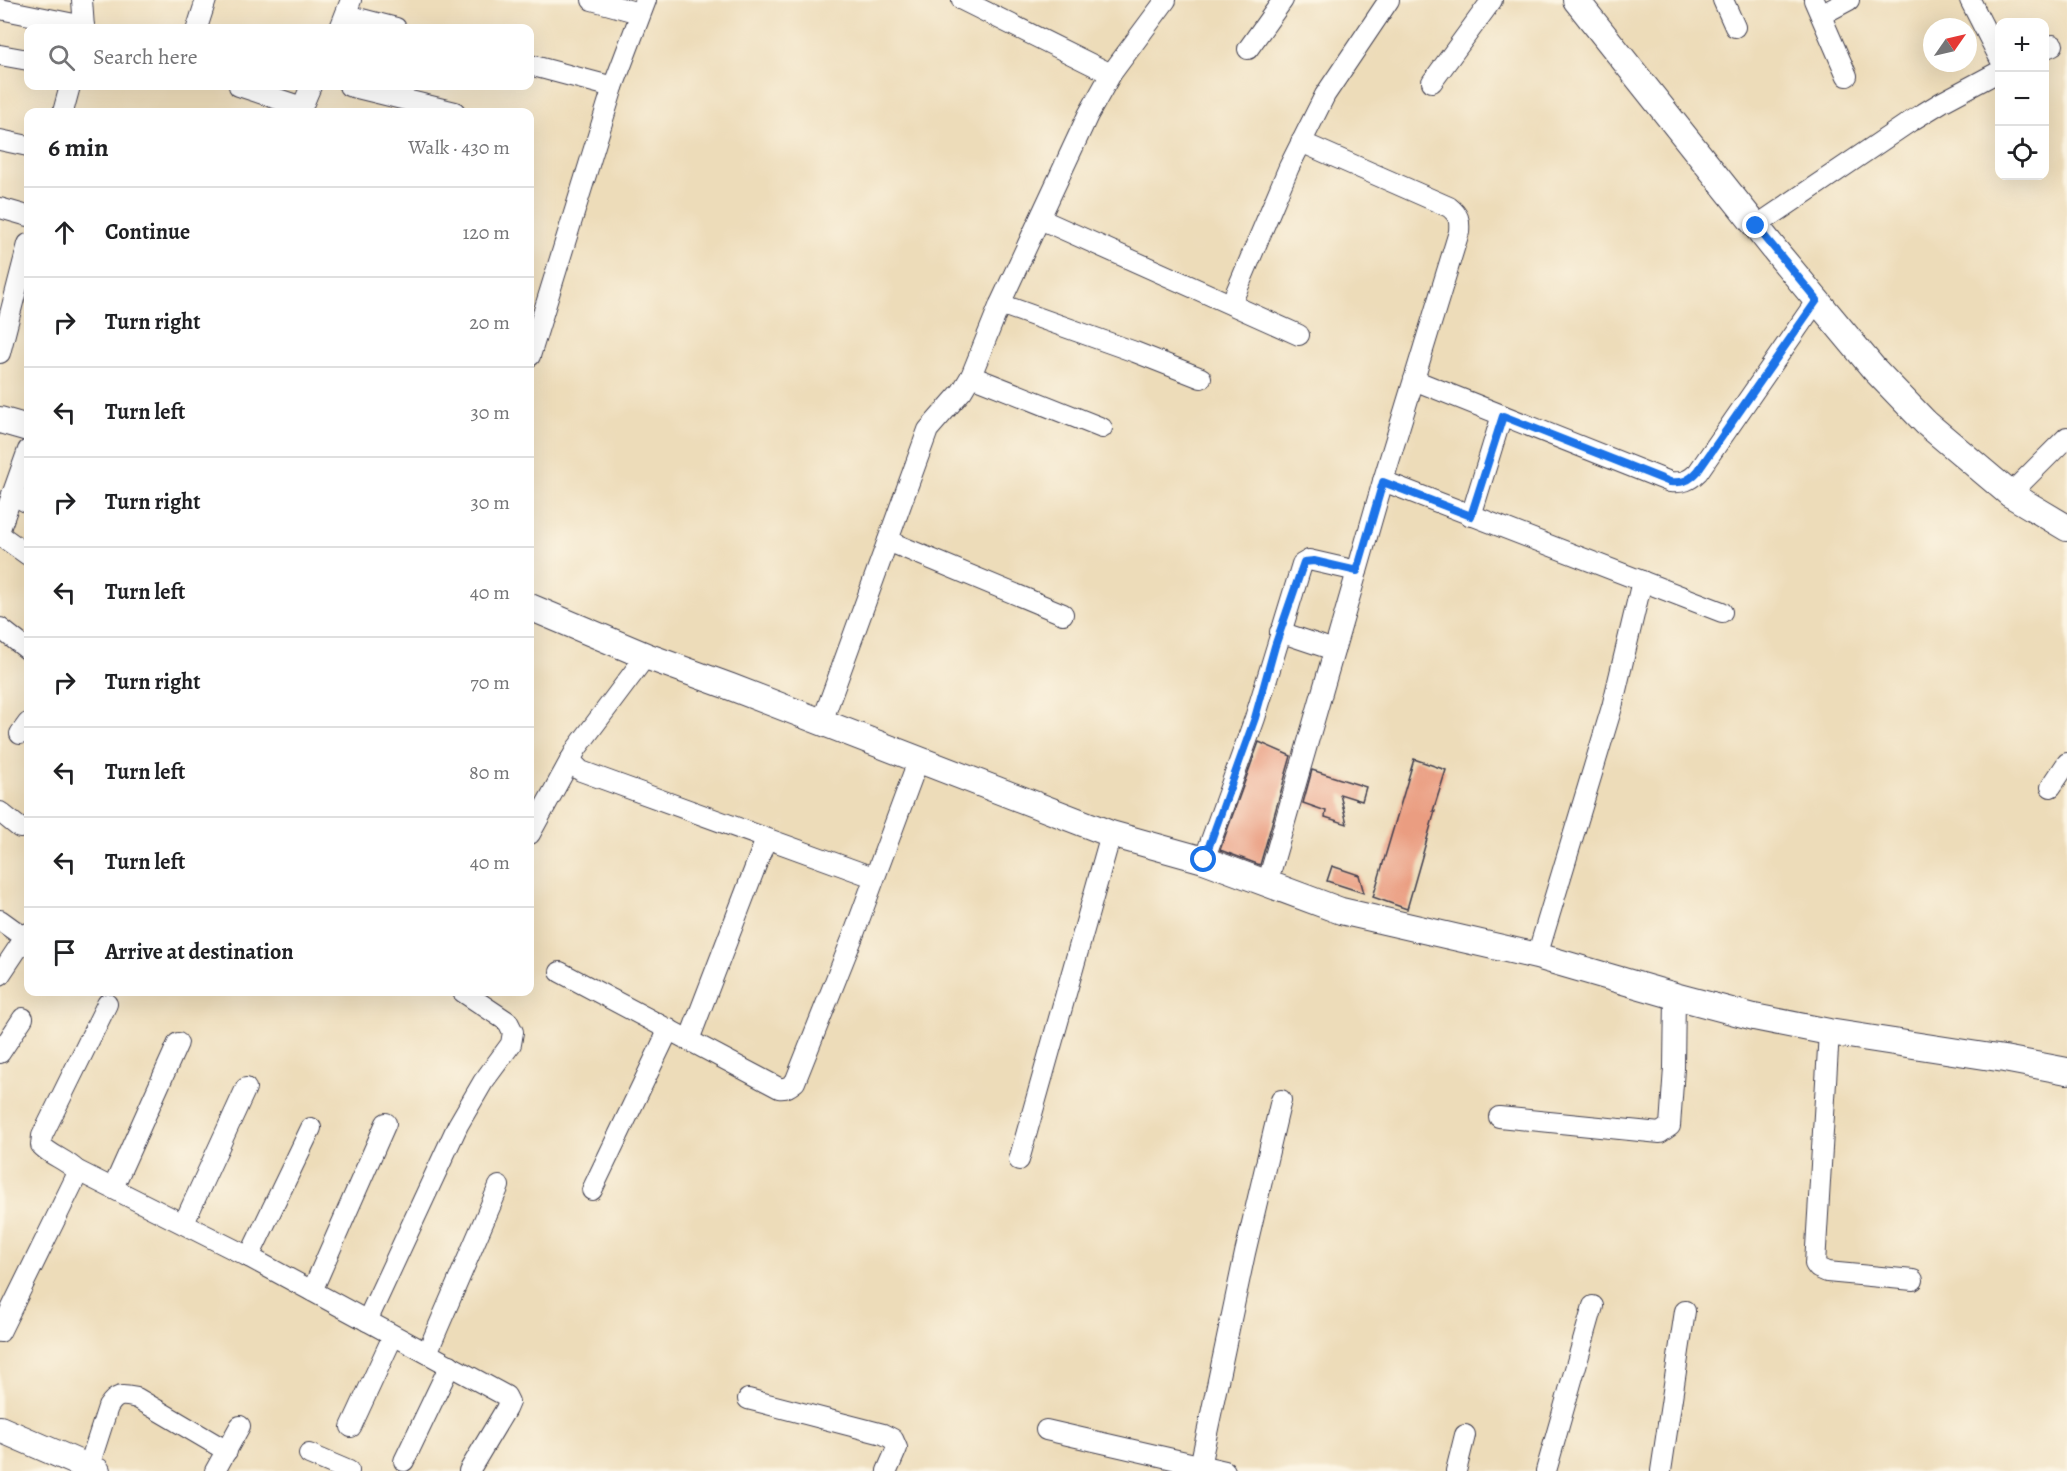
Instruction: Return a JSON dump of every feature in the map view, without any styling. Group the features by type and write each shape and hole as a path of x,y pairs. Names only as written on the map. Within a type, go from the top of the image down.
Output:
{"street":[{"path":"82,0 84,24"},
{"path":"198,24 206,0"},
{"path":"534,343 613,87 642,7 592,0"},
{"path":"962,0 1111,74"},
{"path":"822,722 928,430 962,391 970,376 1000,304 1088,116 1111,74 1166,0"},
{"path":"1248,49 1283,0"},
{"path":"1231,304 1289,167 1324,95 1389,0"},
{"path":"1432,82 1492,0"},
{"path":"1576,0 1756,226 1874,369 1926,423 2010,494 2067,528"},
{"path":"1723,0 1735,27"},
{"path":"1847,75 1817,8 1850,0"},
{"path":"1970,0 1995,49"},
{"path":"0,9 70,24"},
{"path":"346,9 385,24"},
{"path":"0,55 24,59"},
{"path":"534,65 613,87"},
{"path":"1756,226 1911,121 1998,72"},
{"path":"64,108 69,90"},
{"path":"249,90 296,108"},
{"path":"302,108 309,90"},
{"path":"365,90 439,108"},
{"path":"0,140 24,145"},
{"path":"1268,884 1383,482 1459,232 1460,220 1457,213 1449,207 1301,142"},
{"path":"0,208 24,215"},
{"path":"1040,219 1299,335"},
{"path":"0,353 4,319 24,256"},
{"path":"1414,380 1670,482 1681,483 1691,479 1698,471 1817,300"},
{"path":"1000,304 1201,378"},
{"path":"970,376 1102,428"},
{"path":"1471,516 1503,416"},
{"path":"0,420 24,427"},
{"path":"2010,494 2067,437"},
{"path":"0,529 20,498 24,474"},
{"path":"1383,482 1722,612"},
{"path":"0,536 24,552"},
{"path":"888,541 1063,614"},
{"path":"1204,860 1255,718 1280,632 1304,562 1314,561 1357,571"},
{"path":"1537,956 1612,707 1642,581"},
{"path":"534,609 646,657 822,722 1111,834 1204,860 1341,910 1537,956 1755,1017 1829,1032 2067,1071"},
{"path":"0,628 24,647"},
{"path":"1280,632 1334,650"},
{"path":"534,827 577,748 646,657"},
{"path":"570,760 581,771 873,877"},
{"path":"560,972 779,1088 785,1089 795,1082 852,939 873,877 918,761"},
{"path":"2051,787 2067,763"},
{"path":"0,812 20,828"},
{"path":"1019,1160 1111,834"},
{"path":"689,1040 766,839"},
{"path":"0,920 24,934"},
{"path":"0,975 24,940"},
{"path":"367,1321 458,1125 483,1082 511,1044 513,1032 508,1022 469,996"},
{"path":"1499,1117 1660,1133 1666,1130 1670,1126 1674,1068 1675,996"},
{"path":"107,1004 42,1136 41,1145 47,1151 68,1162 76,1170 184,1223 393,1336 499,1390 506,1396 508,1402 506,1409 469,1471"},
{"path":"0,1053 22,1018"},
{"path":"592,1190 669,1029"},
{"path":"1829,1032 1815,1264 1827,1272 1913,1280"},
{"path":"113,1188 178,1042"},
{"path":"184,1223 246,1088"},
{"path":"1200,1468 1245,1253 1281,1100"},
{"path":"312,1291 386,1123"},
{"path":"249,1257 311,1128"},
{"path":"0,1332 76,1177 76,1170"},
{"path":"427,1353 499,1186"},
{"path":"1546,1471 1593,1306"},
{"path":"1660,1471 1685,1311"},
{"path":"351,1427 393,1336"},
{"path":"404,1461 450,1365"},
{"path":"0,1429 93,1469 108,1407 113,1399 121,1395 137,1398 226,1451"},
{"path":"748,1399 883,1434 893,1439 897,1448 887,1471"},
{"path":"215,1471 240,1426"},
{"path":"1046,1430 1200,1468 1225,1471"},
{"path":"1456,1471 1465,1435"},
{"path":"309,1454 348,1471"}],"building":[{"path":"1259,742 1291,756 1260,865 1220,850"},
{"path":"1414,759 1446,770 1407,909 1373,897"},
{"path":"1312,770 1366,787 1362,801 1340,794 1347,824 1325,817 1326,811 1303,803"},
{"path":"1332,866 1359,875 1364,893 1327,881"}],"route":[{"path":"1204,860 1255,718 1275,646 1302,564 1309,560 1357,571 1383,482 1471,516 1503,416 1670,482 1681,483 1691,479 1817,300 1756,226"}]}
